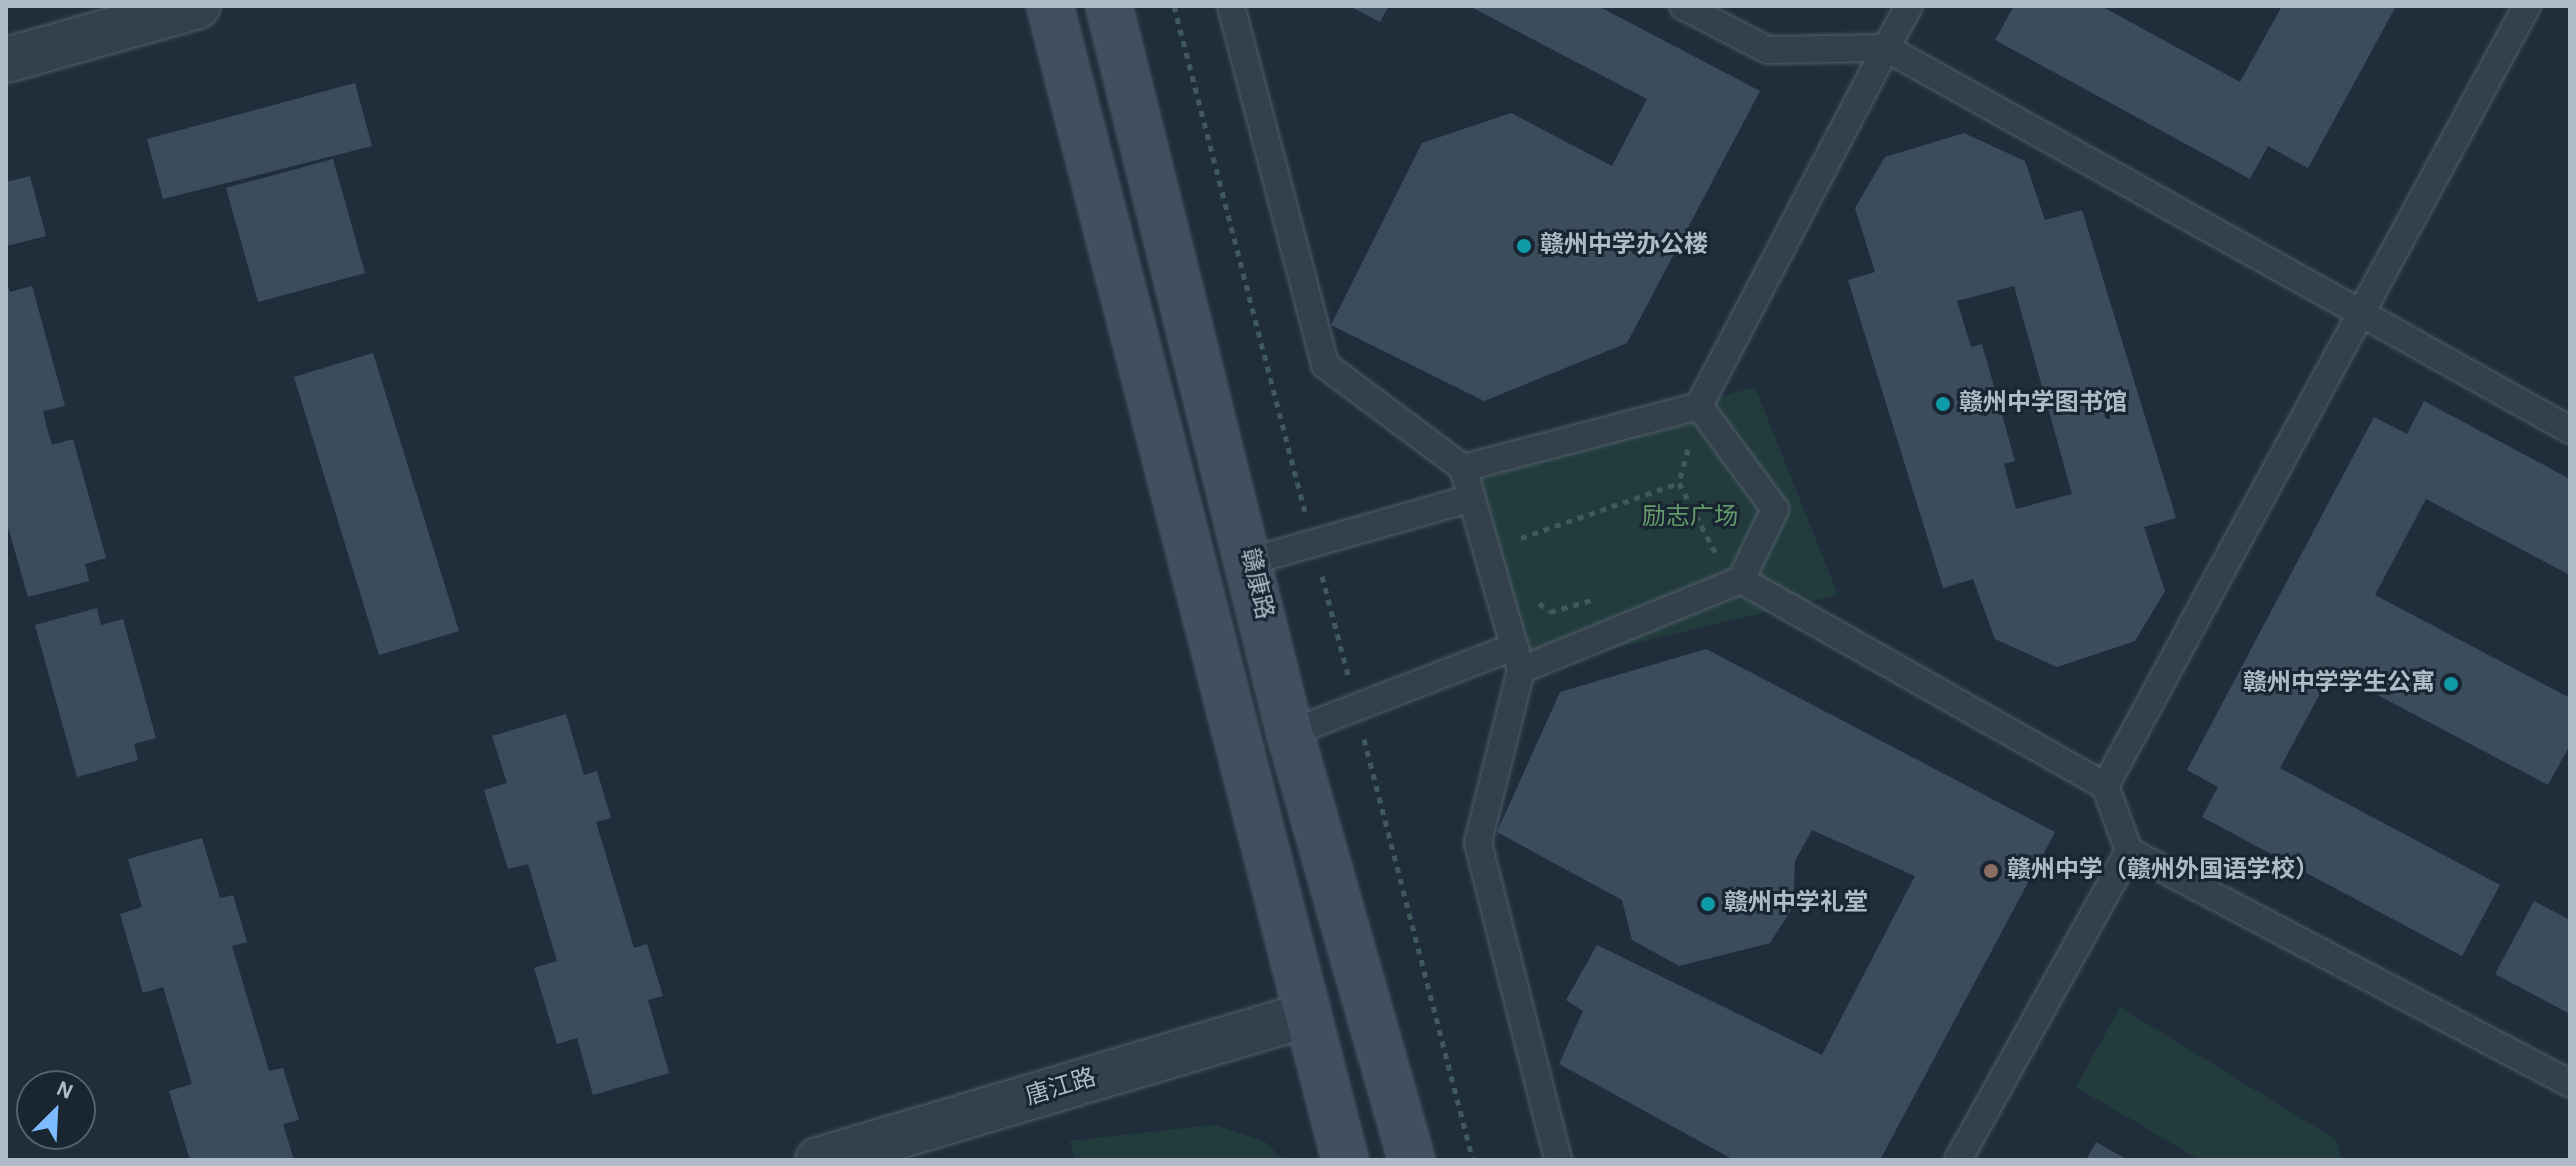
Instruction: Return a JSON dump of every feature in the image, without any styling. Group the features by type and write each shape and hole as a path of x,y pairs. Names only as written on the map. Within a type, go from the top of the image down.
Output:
{"main road":[{"path":"1050,6 1303,1016 1345,1160"},
{"name":"赣康路","path":"1109,6 1251,561 1290,733 1412,1160"}],"street":[{"path":"6,60 198,6"},
{"name":"唐江路","path":"818,1160 1303,1016"}],"lane":[{"path":"1231,6 1325,365 1463,468 1518,658 1478,843 1558,1160"},
{"path":"1683,6 1768,50 1886,48 2362,317 2570,430"},
{"path":"1463,468 1699,406 1909,6"},
{"path":"2105,786 2362,317 2527,6"},
{"path":"1290,733 1741,580 1775,509 1699,406"},
{"path":"1251,561 1472,498"},
{"path":"1741,580 2105,786 2129,851 2570,1084"},
{"path":"1958,1160 2129,851"}],"path":[{"path":"1174,6 1309,528"},
{"path":"1699,406 1679,483 1704,540 1741,580"},
{"path":"1520,546 1521,533 1679,483"},
{"path":"1317,558 1349,681"},
{"path":"1529,595 1550,612 1609,595"},
{"path":"1361,727 1473,1160"}],"green space":[{"name":"励志广场","path":"1755,387 1838,595 1521,670 1463,468"},
{"path":"2120,1007 2335,1139 2342,1160 2200,1160 2076,1087"},
{"path":"1214,1125 1265,1142 1283,1160 1075,1160 1070,1141"}],"building":[{"path":"1349,6 1389,6 1380,22"},
{"name":"赣州中学办公楼","path":"1469,6 1598,6 1760,91 1627,343 1484,401 1331,325 1422,143 1511,113 1612,166 1647,99"},
{"path":"2014,6 2101,6 2240,82 2282,6 2396,6 2308,168 2268,146 2250,179 1995,40"},
{"path":"355,83 372,146 163,199 147,139"},
{"name":"赣州中学图书馆","path":"1964,133 2025,161 2045,220 2082,210 2176,518 2144,527 2165,591 2135,641 2057,667 1995,639 1973,579 1943,588 1848,280 1875,272 1855,208 1885,157","holes":["2014,286 2072,494 2016,509 2004,464 2015,461 1982,344 1971,347 1957,301"]},
{"path":"333,159 365,273 258,302 226,188"},
{"path":"30,176 46,236 6,246 6,182"},
{"path":"6,281 10,292 32,286 65,406 43,411 47,428 52,445 73,439 106,558 85,564 89,581 28,597 6,520"},
{"path":"373,353 459,631 379,655 294,377"},
{"name":"赣州中学学生公寓","path":"2424,401 2570,479 2570,575 2426,499 2375,595 2570,698 2570,745 2548,785 2332,671 2280,768 2500,885 2462,956 2202,817 2218,787 2187,770 2374,417 2407,434"},
{"path":"97,608 101,625 123,619 156,738 134,744 138,760 77,777 35,625"},
{"name":"赣州中学礼堂","path":"1706,649 2055,832 1880,1160 1734,1160 1559,1064 1583,1011 1566,1000 1597,945 1822,1055 1915,876 1812,830 1795,861 1793,907 1770,943 1679,966 1632,940 1622,900 1497,832 1560,692"},
{"path":"566,714 584,775 597,771 611,818 596,822 634,948 647,944 663,996 648,1000 669,1073 593,1095 577,1038 557,1044 534,968 557,961 528,864 508,869 484,790 507,783 492,736"},
{"path":"202,838 220,898 233,895 247,942 232,946 269,1071 283,1068 299,1120 283,1124 294,1160 190,1160 169,1091 192,1084 163,987 143,993 120,914 142,907 128,859"},
{"path":"2534,901 2570,920 2570,1014 2495,974"},
{"path":"2096,1142 2128,1160 2086,1160"}],"place":[{"name":"赣州中学办公楼","path":"1524,246"},
{"name":"赣州中学图书馆","path":"1943,404"},
{"name":"赣州中学学生公寓","path":"2451,684"},
{"name":"赣州中学（赣州外国语学校）","path":"1991,871"},
{"name":"赣州中学礼堂","path":"1708,904"}]}
